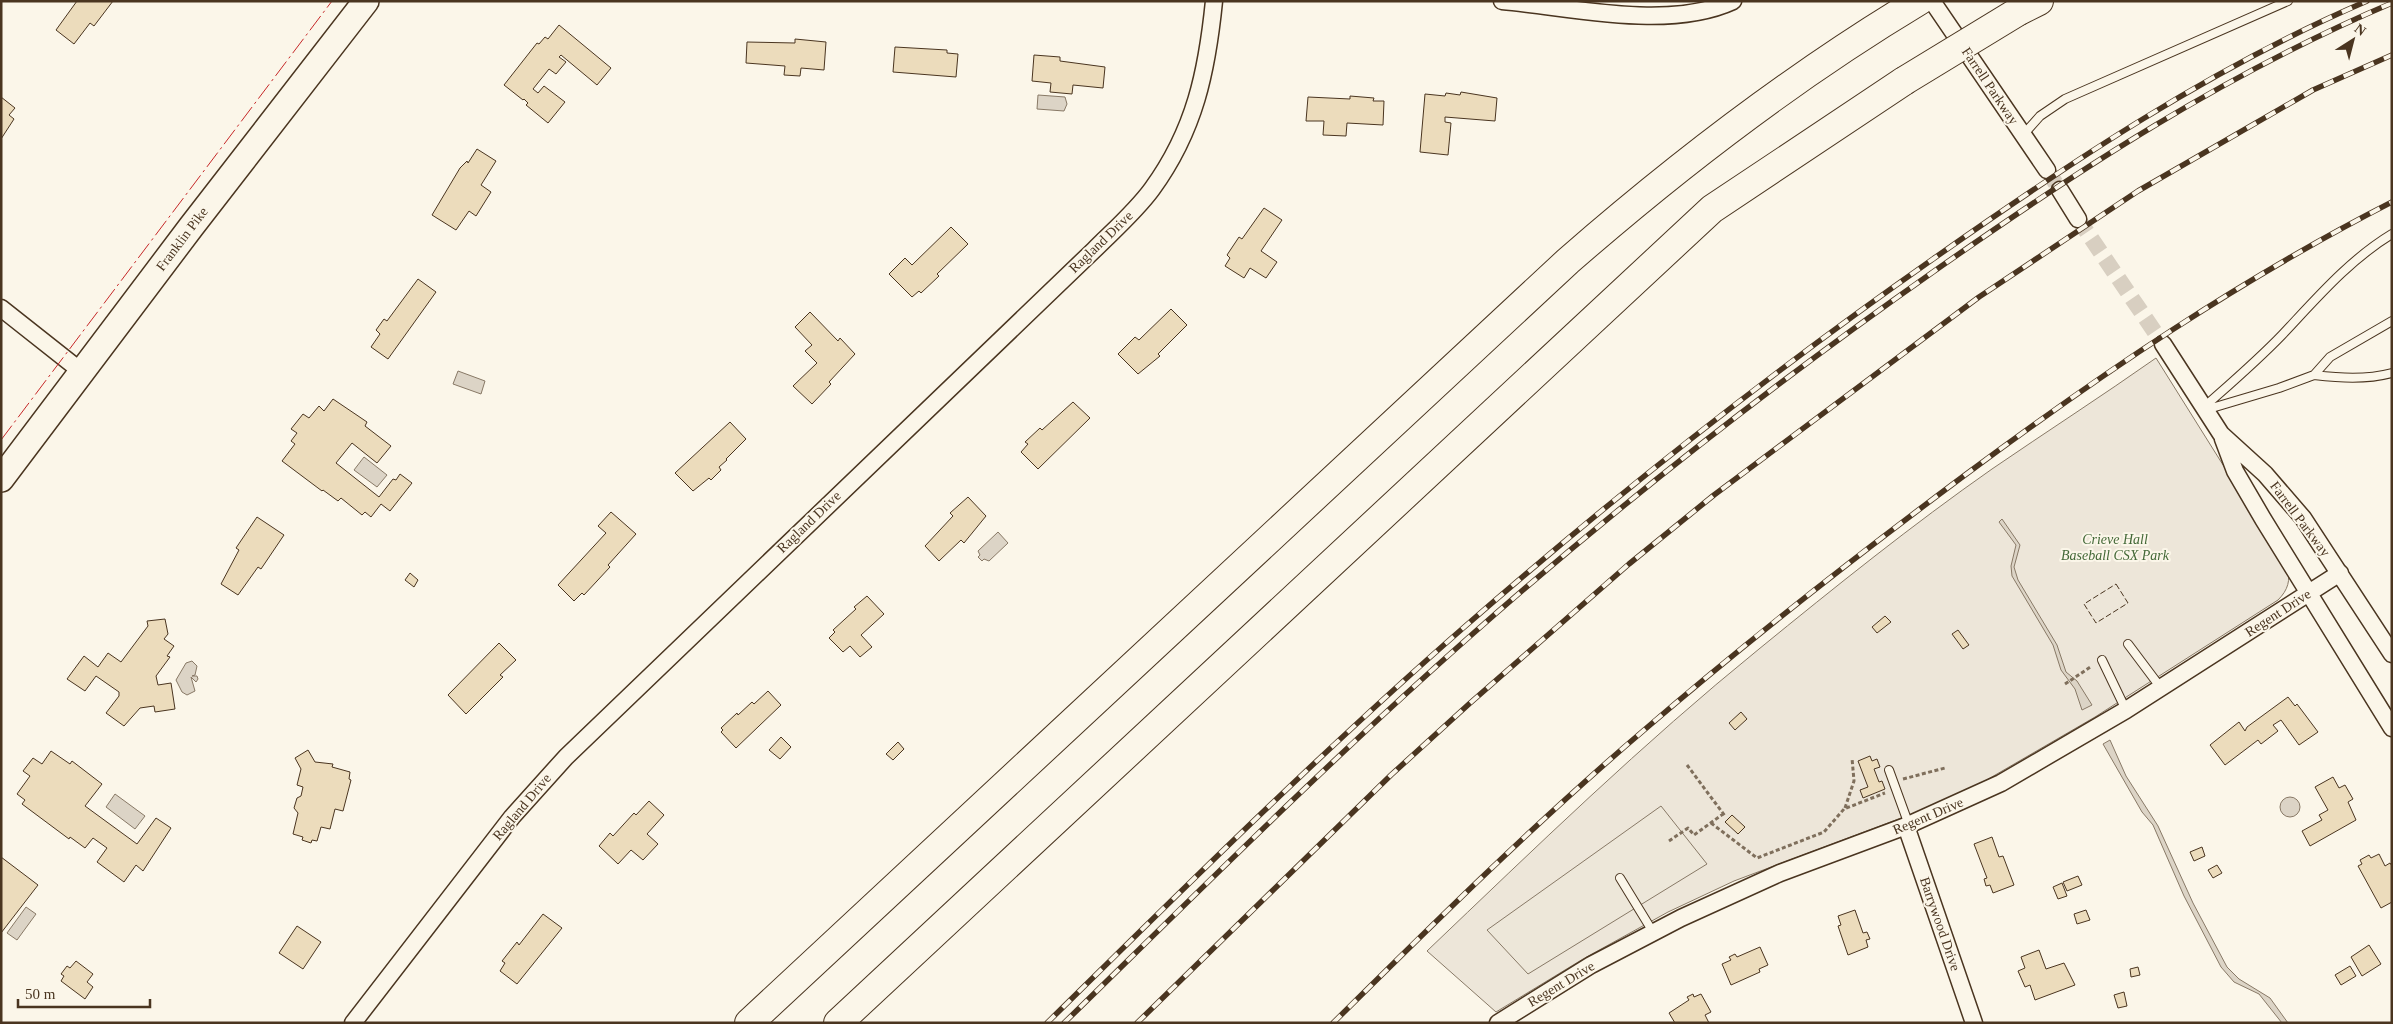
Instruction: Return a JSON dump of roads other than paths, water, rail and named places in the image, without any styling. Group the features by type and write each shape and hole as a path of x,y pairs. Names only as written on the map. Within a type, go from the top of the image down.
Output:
{"highway":[{"path":"749,1023 1568,261 1630,207 1716,139 1870,31 1919,1"},
{"path":"838,1023 1712,208 1904,81 2029,6"}],"main road":[{"name":"Franklin Pike","path":"1,479 366,1"}],"street":[{"name":"Ragland Drive","path":"353,1023 512,818 566,757 1094,250 1141,202 1171,159 1193,112 1206,68 1214,1"},
{"path":"1502,1 1620,13 1673,16 1698,12 1733,1"},
{"name":"Farrell Parkway","path":"1932,1 2047,170"},
{"path":"2060,190 2078,219"},
{"path":"1,308 82,372"},
{"name":"Farrell Parkway","path":"2162,344 2221,434 2273,482 2303,518 2392,654"},
{"path":"2221,434 2235,471 2308,594 2392,728"},
{"name":"Regent Drive","path":"1498,1023 1592,965 1653,932 1780,872 1908,825 2001,783 2126,710 2340,573"},
{"name":"Barrywood Drive","path":"1908,825 1974,1023"}],"lane":[{"path":"2024,135 2040,116 2065,99 2288,1"},
{"path":"2204,409 2242,374 2330,284 2380,241 2392,234"},
{"path":"2314,375 2330,357 2392,322"},
{"path":"2204,409 2279,388 2314,375 2370,378 2392,373"},
{"path":"2128,644 2161,688"},
{"path":"2102,660 2126,710"},
{"path":"1889,770 1908,825"},
{"path":"1620,878 1653,932"}],"tunnel":[{"path":"2047,170 2060,190"},
{"path":"2078,219 2163,344"}],"railway":[{"path":"1047,1023 1252,823 1409,676 1576,532 1752,392 1933,259 2090,152 2198,86 2253,56 2309,27 2367,1"},
{"path":"1064,1023 1264,828 1468,638 1580,541 1754,403 1813,358 1988,233 2099,160 2155,125 2271,60 2392,3"},
{"path":"1137,1023 1391,775 1629,564 1714,495 1979,297 2138,191 2313,90 2392,55"},
{"path":"1333,1023 1485,874 1563,801 1682,698 1842,568 2016,437 2173,329 2281,263 2392,202"}],"park label":[{"name":"Crieve Hall Baseball CSX Park","path":"2115,548"}]}
